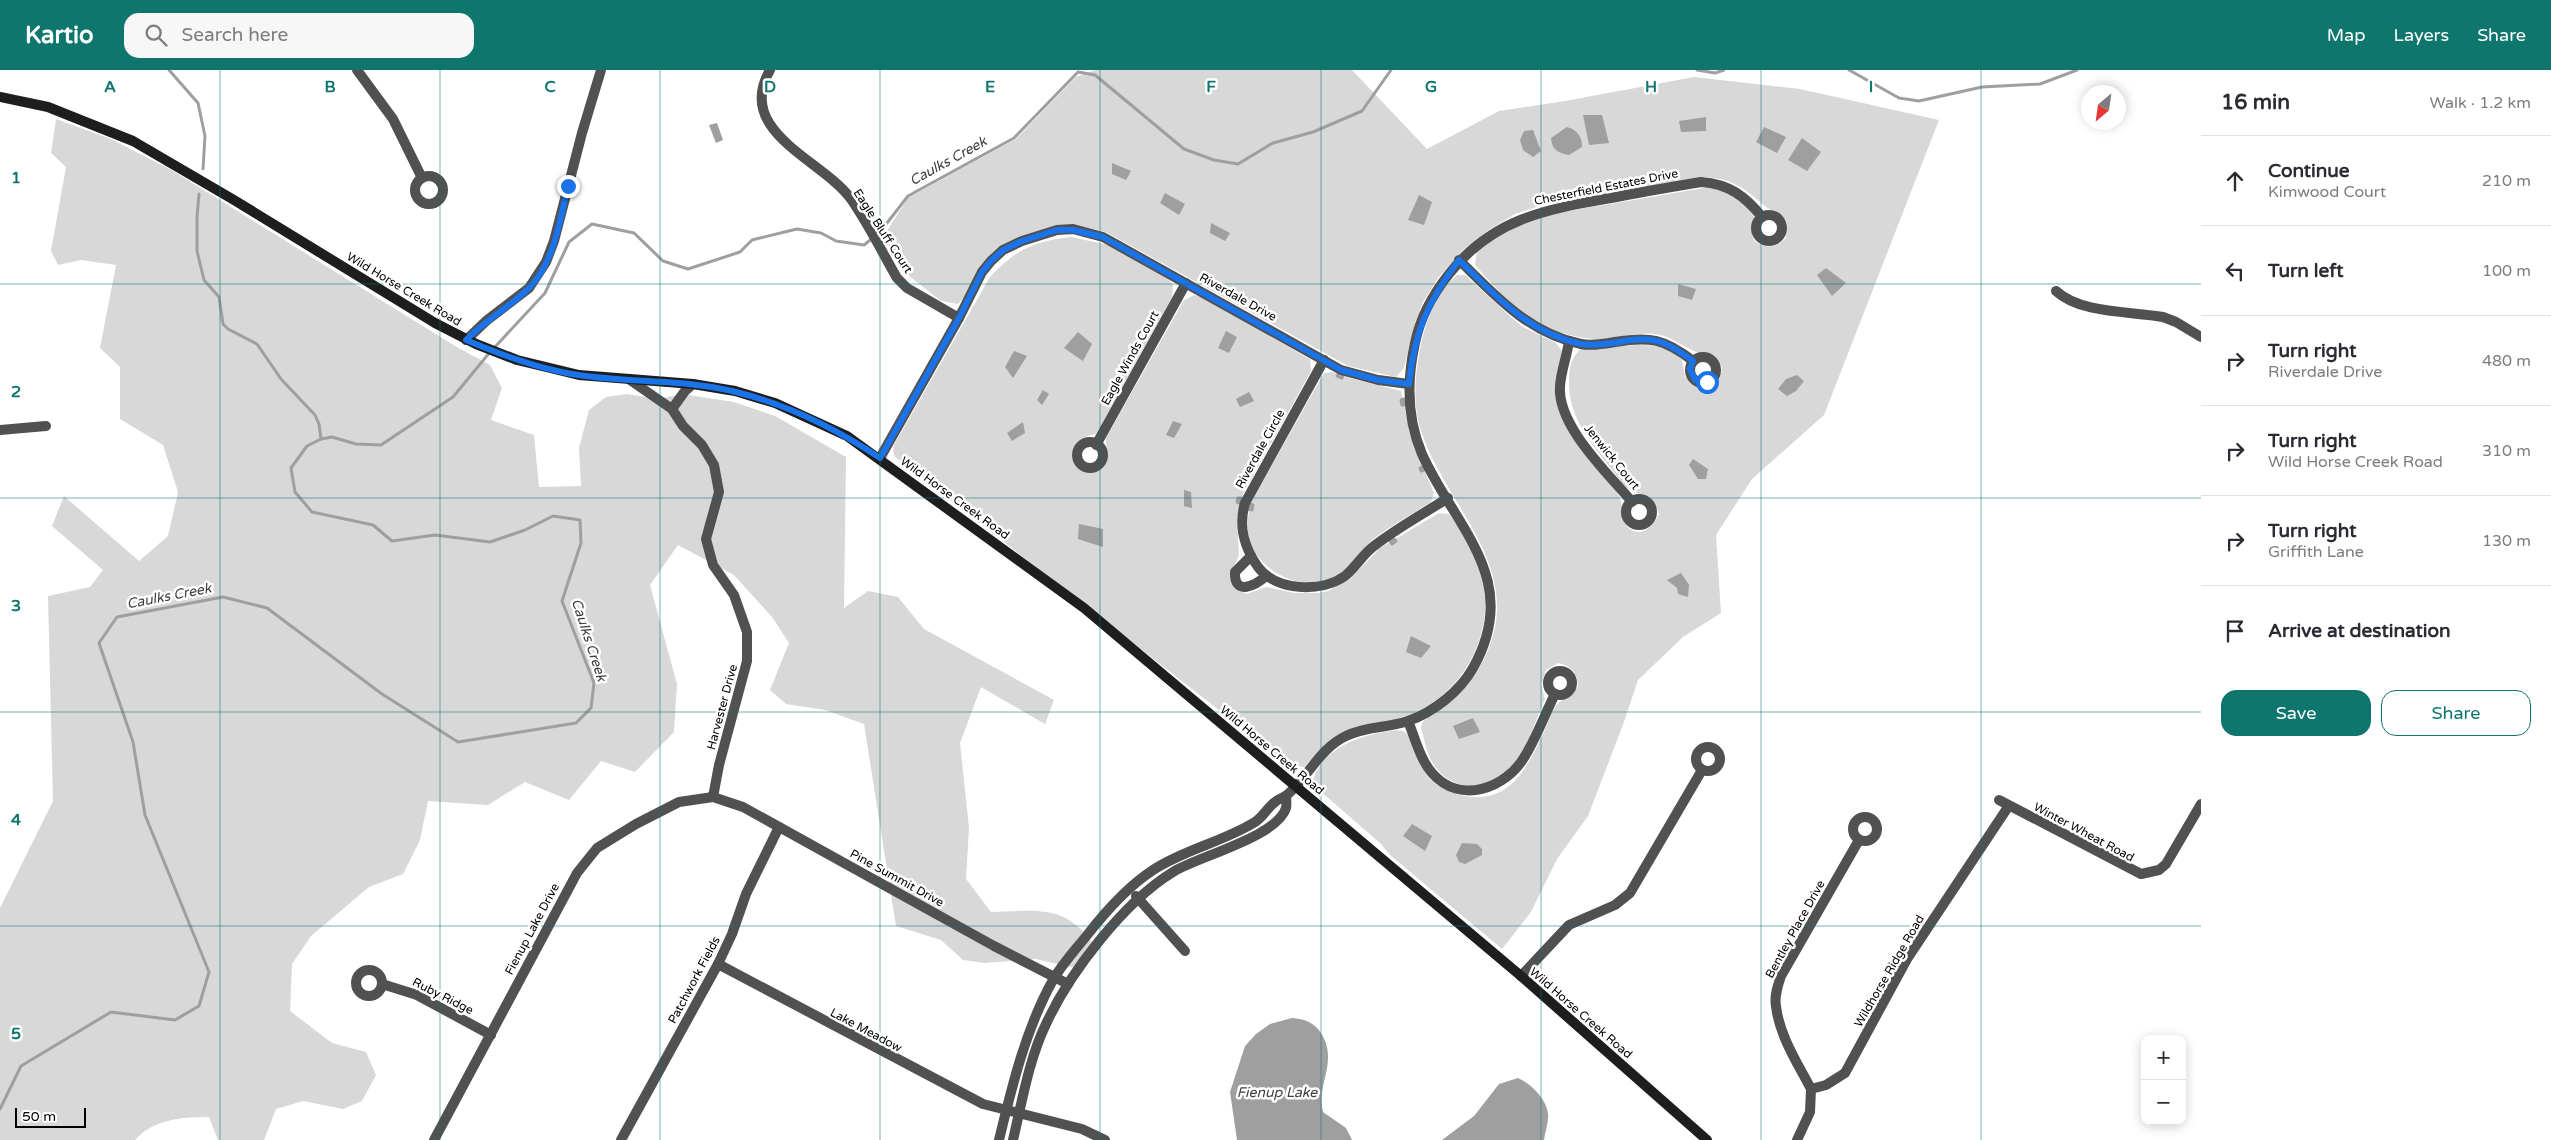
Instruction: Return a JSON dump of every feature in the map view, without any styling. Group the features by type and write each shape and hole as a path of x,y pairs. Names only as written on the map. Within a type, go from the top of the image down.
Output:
{"main road":[{"name":"Wild Horse Creek Road","path":"0,97 48,107 133,141 466,340 517,360 579,375 693,384 735,391 775,403 847,436 880,458 1084,608 1521,976 1707,1140"}],"street":[{"path":"357,70 393,119 422,178"},
{"path":"466,340 486,321 529,288 546,262 554,241 582,133 601,70"},
{"name":"Eagle Bluff Court","path":"770,70 764,82 763,108 775,134 850,198 897,278 907,288 959,318"},
{"name":"Chesterfield Estates Drive","path":"1286,796 1314,763 1338,740 1357,732 1408,721 1438,704 1464,682 1481,651 1487,633 1490,614 1487,577 1480,555 1421,452 1411,416 1409,384 1416,338 1423,317 1433,297 1459,260 1493,233 1518,220 1544,210 1701,182 1721,185 1740,194 1762,217"},
{"name":"Riverdale Drive","path":"880,458 959,318 982,272 997,256 1022,241 1057,230 1073,230 1103,237 1341,370 1378,380 1409,384"},
{"path":"1459,260 1514,314 1545,333 1569,341 1597,344 1640,338 1652,339 1672,346 1693,361"},
{"name":"Eagle Winds Court","path":"1096,445 1186,283"},
{"path":"2056,291 2064,298 2080,306 2163,317 2176,322 2201,337"},
{"name":"Jenwick Court","path":"1569,341 1560,387 1564,411 1576,434 1632,502"},
{"name":"Riverdale Circle","path":"1266,576 1251,556 1241,529 1245,503 1324,360"},
{"name":"Harvester Drive","path":"630,380 672,409 683,426 702,445 714,465 718,492 706,539 713,565 734,595 747,632 747,661 719,765 713,797"},
{"path":"672,409 685,391 693,384"},
{"path":"0,430 46,426"},
{"path":"1251,556 1235,572 1238,582 1245,588 1250,588 1266,576 1278,582 1303,587 1337,580 1346,575 1373,546 1448,498"},
{"path":"1408,721 1427,766 1437,778 1463,790 1485,789 1505,779 1522,760 1555,694"},
{"path":"1521,976 1569,925 1615,905 1630,893 1702,770"},
{"path":"999,1140 1006,1110 1034,1020 1055,977 1107,909 1152,870 1198,846 1238,831 1259,820 1276,801 1286,796 1286,808 1272,826 1247,840 1173,872 1121,915 1104,934 1068,984 1045,1024 1013,1140"},
{"name":"Pine Summit Drive","path":"713,797 743,807 1068,984"},
{"name":"Fienup Lake Drive","path":"434,1140 577,873 597,848 636,824 679,802 713,797"},
{"name":"Winter Wheat Road","path":"2004,803 2132,871 2150,874 2166,864 2201,804"},
{"name":"Wildhorse Ridge Road","path":"1811,1089 1826,1085 1845,1074 1907,959 2004,803"},
{"name":"Patchwork Fields","path":"621,1140 718,964 732,934 746,894 780,827"},
{"name":"Bentley Place Drive","path":"1811,1089 1782,1028 1776,1006 1776,992 1782,976 1859,840"},
{"path":"1130,889 1185,951"},
{"name":"Lake Meadow","path":"718,964 983,1104 1082,1129 1105,1140"},
{"name":"Ruby Ridge","path":"382,984 417,995 491,1035"},
{"path":"1797,1140 1810,1112 1811,1089"}],"shaded area":[{"path":"1095,70 1352,70 1427,149 1499,111 1694,77 1800,89 1939,120 1824,415 1752,479 1716,535 1721,613 1683,637 1638,680 1588,816 1557,859 1531,912 1502,949 1391,856 1380,843 1312,784 1316,772 1330,754 1350,742 1373,734 1399,730 1404,731 1414,744 1423,769 1435,784 1452,793 1464,796 1491,795 1503,790 1522,772 1536,748 1552,712 1578,686 1575,674 1567,666 1558,663 1546,670 1541,685 1545,699 1529,739 1516,762 1499,778 1477,786 1455,783 1445,777 1430,759 1421,728 1422,723 1460,692 1482,664 1496,623 1496,594 1490,565 1478,539 1433,459 1418,421 1415,399 1417,366 1429,316 1438,298 1450,282 1457,275 1465,275 1523,327 1556,343 1562,351 1557,384 1558,389 1581,441 1596,467 1620,498 1624,523 1635,531 1644,531 1657,518 1659,514 1657,508 1647,497 1624,485 1581,427 1572,406 1570,395 1569,372 1571,363 1582,348 1634,345 1659,347 1671,351 1682,359 1685,377 1700,388 1709,387 1718,381 1722,368 1719,362 1714,355 1701,354 1661,335 1641,334 1590,339 1553,330 1542,325 1520,311 1475,265 1477,251 1499,235 1539,216 1704,188 1717,189 1738,197 1743,201 1754,216 1752,235 1754,240 1765,246 1776,245 1786,238 1786,221 1781,215 1768,209 1737,185 1721,179 1701,177 1543,205 1515,214 1487,231 1464,249 1438,278 1423,302 1415,323 1404,368 1396,377 1348,366 1106,232 1084,227 1054,228 1019,237 958,304 941,301 909,276 883,237 908,198 1016,139 1076,77"},
{"path":"56,119 111,139 173,171 455,346 490,365 502,388 491,420 534,435 539,487 581,486 579,448 589,410 606,397 627,394 658,399 682,394 734,402 775,416 846,457 844,608 868,591 898,597 924,629 1054,700 1045,724 981,687 960,743 969,828 966,879 991,912 1048,912 1060,915 1071,921 1093,943 1084,970 1036,959 984,963 963,960 941,940 896,926 864,724 825,710 786,704 770,690 789,643 772,617 734,575 678,545 650,585 677,684 674,732 635,772 601,761 569,800 525,782 488,805 428,801 420,840 403,874 369,887 311,936 292,964 290,1011 332,1043 366,1052 376,1075 362,1101 343,1109 303,1101 276,1109 264,1140 218,1140 209,1117 179,1119 160,1123 135,1140 0,1140 0,908 53,801 48,596 90,587 103,570 52,526 64,496 139,561 168,536 178,492 163,445 120,419 120,367 100,348 116,265 81,260 58,265 51,251 66,167 51,153"},
{"path":"1071,237 1109,245 1169,280 1173,285 1172,297 1096,434 1088,436 1076,445 1072,457 1074,463 1086,473 1101,470 1107,461 1106,438 1184,300 1194,295 1201,297 1310,359 1311,371 1243,494 1237,518 1239,556 1230,574 1236,589 1247,594 1266,587 1294,593 1328,591 1350,579 1380,548 1439,513 1449,514 1468,543 1478,564 1484,586 1485,613 1483,628 1472,658 1464,672 1443,695 1427,706 1406,716 1355,728 1340,734 1325,745 1304,767 1288,764 895,457 894,445 990,277 1008,260 1026,248 1046,241"},
{"path":"1332,372 1401,391 1412,442 1434,493 1431,502 1376,537 1342,572 1321,582 1299,582 1278,574 1268,567 1255,552 1251,545 1248,530 1250,507 1324,373"}],"water":[{"path":"1583,115 1602,115 1609,143 1589,145"},
{"path":"1706,117 1706,131 1681,132 1679,121"},
{"path":"717,123 723,140 716,143 709,125"},
{"path":"1567,127 1578,134 1582,143 1582,147 1569,155 1556,150 1551,138"},
{"path":"1764,127 1786,137 1777,153 1756,142"},
{"path":"1533,130 1541,151 1533,157 1523,150 1520,140 1524,131"},
{"path":"1802,138 1821,152 1807,171 1788,160"},
{"path":"1112,163 1131,171 1126,180 1112,174"},
{"path":"1165,193 1185,204 1179,215 1160,203"},
{"path":"1419,195 1432,202 1424,225 1408,220"},
{"path":"1211,223 1230,233 1225,241 1210,233"},
{"path":"1826,268 1846,283 1832,296 1817,275"},
{"path":"1678,284 1696,289 1692,300 1678,296"},
{"path":"1226,331 1237,337 1229,353 1218,348"},
{"path":"1078,332 1092,344 1083,361 1064,348"},
{"path":"1014,351 1027,356 1013,378 1005,367"},
{"path":"1797,375 1804,381 1796,391 1787,396 1778,389 1786,379"},
{"path":"1043,390 1049,394 1042,405 1037,400"},
{"path":"1249,392 1254,401 1240,407 1236,399"},
{"path":"1173,421 1182,424 1174,438 1166,435"},
{"path":"1023,422 1025,433 1012,441 1007,433"},
{"path":"1693,459 1708,469 1706,479 1698,479 1689,465"},
{"path":"1184,490 1191,492 1192,508 1184,506"},
{"path":"1079,524 1103,529 1103,547 1078,539"},
{"path":"1681,573 1689,585 1688,597 1678,594 1677,588 1667,580"},
{"path":"1411,636 1431,646 1421,658 1406,652"},
{"path":"1473,718 1480,732 1459,739 1453,726"},
{"path":"1412,824 1432,836 1425,851 1403,836"},
{"path":"1462,843 1477,844 1482,849 1482,855 1465,864 1459,862 1456,855"},
{"name":"Fienup Lake","path":"1292,1018 1308,1022 1321,1033 1328,1054 1322,1092 1323,1112 1346,1128 1352,1140 1237,1140 1230,1092 1245,1046 1256,1034 1270,1024"},
{"path":"1518,1078 1537,1092 1547,1107 1548,1120 1544,1140 1442,1140 1474,1116 1499,1084"}],"waterway":[{"path":"169,70 198,103 205,136 203,169"},
{"name":"Caulks Creek","path":"494,348 545,293 569,242 592,224 634,233 663,261 688,269 740,252 752,240 797,229 821,233 836,241 864,245 880,232 908,196 1014,138 1078,72 1095,75 1184,149 1214,160 1238,164 1273,143 1313,132 1362,111 1391,70"},
{"name":"Caulks Creek","path":"1697,70 1715,73 1724,70"},
{"name":"Caulks Creek","path":"1849,70 1899,98 1919,101 1982,87 2040,84 2077,70"},
{"path":"199,194 197,251 204,280 219,297 223,324 228,329 257,344 281,379 315,415 319,424 321,439"},
{"name":"Caulks Creek","path":"0,1109 21,1066 111,1012 175,1020 199,1006 209,972 145,815 133,742 99,643 117,617 223,597 267,608 382,694 458,742 576,723 591,708 594,683 562,601 581,543 580,520 553,516 525,530 490,542 435,535 392,541 373,525 312,512 295,492 291,468 307,446 321,439 332,437 356,444 381,445 453,397 490,352"},
{"path":"1339,373 1343,375 1342,378 1337,376 1339,373"},
{"path":"1404,399 1405,405 1402,405 1401,400 1404,399"},
{"path":"1422,467 1424,470 1421,471 1420,468 1422,467"},
{"path":"1238,498 1241,498 1239,503 1237,502 1238,498"},
{"path":"1251,504 1253,505 1252,510 1248,509 1251,504"},
{"path":"1394,539 1396,541 1392,544 1390,541 1394,539"}],"route":[{"path":"568,186 554,241 546,262 529,288 486,321 466,340 517,360 579,375 693,384 735,391 775,403 813,418 847,436 880,458 959,318 982,272 1003,250 1022,241 1057,230 1073,230 1103,237 1341,370 1378,380 1409,384 1416,338 1423,317 1433,297 1459,260 1514,314 1545,333 1582,344 1610,343 1640,338 1662,342 1672,346 1693,361 1690,373 1695,380 1707,382"}]}
